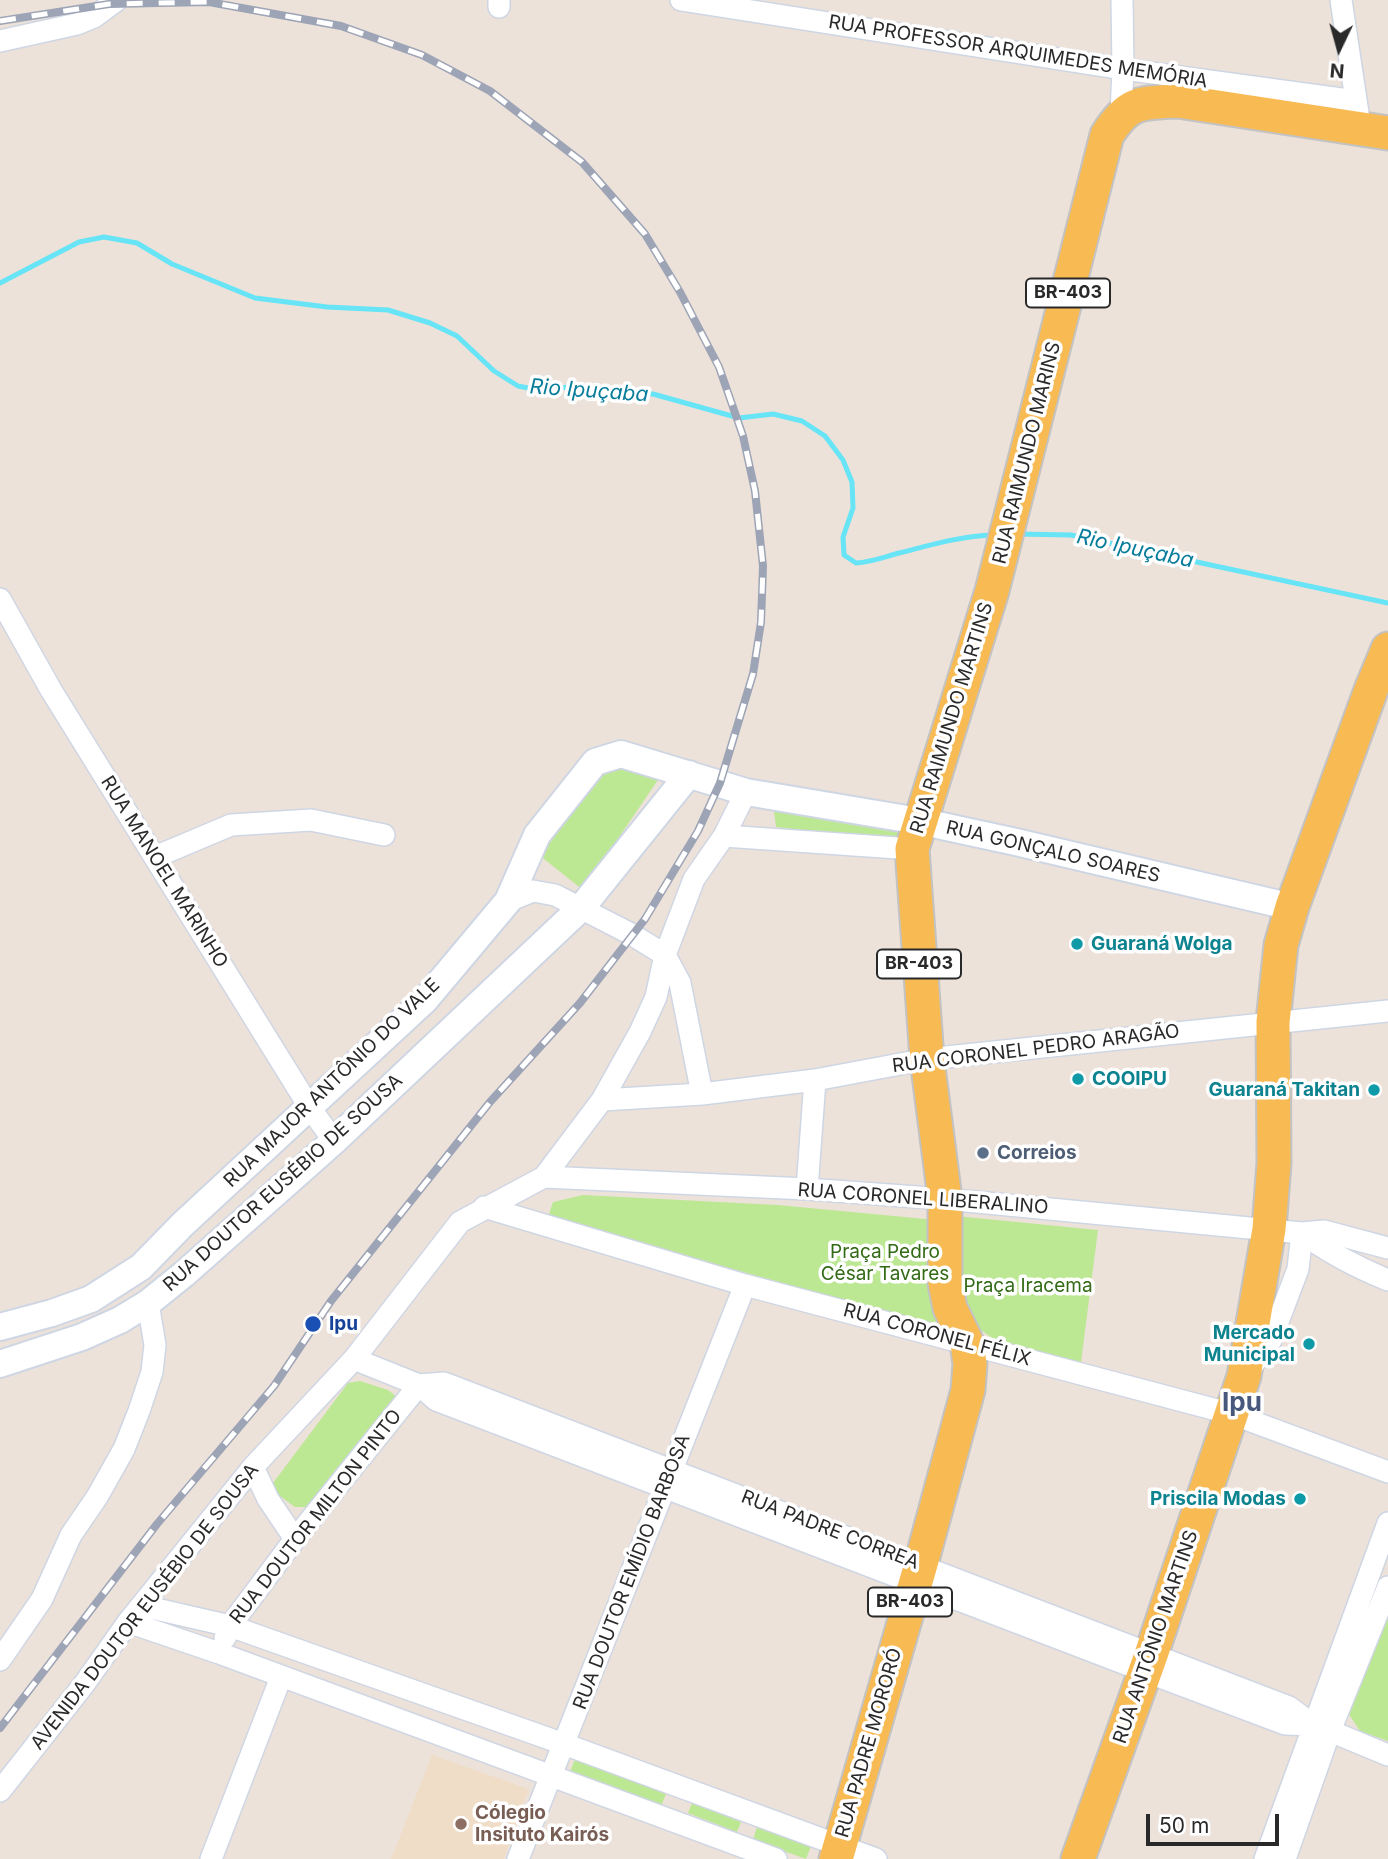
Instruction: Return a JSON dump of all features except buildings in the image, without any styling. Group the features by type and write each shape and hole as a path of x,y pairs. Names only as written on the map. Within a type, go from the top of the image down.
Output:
{"main road":[{"name":"RUA PROFESSOR ARQUIMEDES MEMÓRIA","path":"1121,114 1144,103 1178,101 1368,121"},
{"name":"RUA RAIMUNDO MARINS","path":"992,591 1107,135 1121,114"},
{"name":"RUA RAIMUNDO MARTINS","path":"967,1343 950,1307 945,1283 945,1199 927,1059 915,835 992,591"},
{"name":"RUA ANTÔNIO MARTINS","path":"1078,1859 1244,1376 1269,1229 1274,1163 1273,1022 1281,945 1292,907 1379,694 1388,649"},
{"name":"RUA PADRE MORORÓ","path":"838,1852 968,1391 970,1364 967,1343"}],"street":[{"path":"0,41 77,24 94,17 117,0"},
{"name":"RUA PROFESSOR ARQUIMEDES MEMÓRIA","path":"681,0 1123,69 1368,121"},
{"path":"1121,114 1122,0"},
{"path":"1341,0 1368,121"},
{"name":"RUA MANOEL MARINHO","path":"0,599 51,690 310,1108 334,1141"},
{"name":"RUA MAJOR ANTÔNIO DO VALE","path":"0,1327 91,1299 141,1267 183,1224 425,1000 508,901 537,835 595,762 621,754 689,774"},
{"name":"RUA GONÇALO SOARES","path":"689,774 746,792 915,835"},
{"name":"RUA DOUTOR EUSÉBIO DE SOUSA","path":"0,1660 41,1599 71,1535 97,1497 124,1449 152,1372 155,1345 148,1303 334,1141 582,907 689,774"},
{"name":"AVENIDA DOUTOR EUSÉBIO DE SOUSA","path":"0,1791 85,1683 128,1622 253,1467 354,1359 460,1222 544,1177 602,1100 656,997 665,955 694,879 724,835 746,792"},
{"path":"155,858 231,825 311,820 384,835"},
{"name":"RUA GONÇALO SOARES","path":"724,835 915,835 1016,842 1292,907"},
{"path":"508,901 533,891 555,895 582,907 665,955 680,983 702,1094"},
{"name":"RUA CORONEL PEDRO ARAGÃO","path":"602,1100 702,1094 815,1080 927,1059 1388,1011"},
{"path":"807,1189 815,1080"},
{"name":"RUA CORONEL LIBERALINO","path":"544,1177 807,1189 945,1199 1302,1233 1324,1231 1388,1248"},
{"name":"RUA CORONEL FÉLIX","path":"484,1208 745,1285 1232,1414 1388,1472"},
{"path":"1244,1376 1271,1340 1298,1269 1302,1233"},
{"name":"RUA CORONEL LIBERALINO","path":"1302,1233 1329,1253 1388,1280"},
{"name":"RUA DOUTOR EMÍDIO BARBOSA","path":"518,1859 745,1285"},
{"path":"0,1364 82,1337 120,1320 148,1303"},
{"name":"RUA PADRE CORREA","path":"354,1359 419,1385 444,1382 668,1479 1147,1663 1285,1724 1321,1728 1388,1755"},
{"name":"RUA DOUTOR MILTON PINTO","path":"219,1653 230,1626 295,1539 419,1385"},
{"path":"253,1467 268,1499 295,1539"},
{"path":"1285,1859 1321,1728 1388,1523"},
{"path":"1265,1859 1321,1728 1388,1587"},
{"path":"143,1606 230,1626 564,1744 838,1852 876,1859"},
{"path":"128,1622 219,1653 776,1859"},
{"path":"211,1859 281,1677"}],"shaded area":[{"name":"Cólegio Insituto Kairós","path":"432,1755 529,1789 504,1859 391,1859"}],"green space":[{"path":"618,763 660,777 583,890 539,855 592,777"},
{"path":"774,811 898,828 898,836 889,841 776,827"},
{"name":"Praça Pedro César Tavares","path":"583,1195 778,1205 936,1220 931,1297 936,1322 931,1325 548,1217 553,1202"},
{"name":"Praça Iracema","path":"956,1216 1098,1230 1081,1362 996,1341 981,1330 959,1291"},
{"path":"360,1381 388,1390 397,1397 306,1507 295,1507 273,1491 273,1483 348,1383"},
{"path":"1388,1601 1388,1741 1360,1731 1348,1713"},
{"path":"575,1759 666,1794 661,1806 570,1772"},
{"path":"692,1803 741,1822 737,1832 688,1813"},
{"path":"757,1827 811,1846 806,1859 753,1840"}],"waterway":[{"name":"Rio Ipuçaba","path":"0,283 79,242 104,237 137,243 172,264 255,298 327,307 388,310 430,323 457,336 494,371 518,386 538,390 580,386 653,394 739,418 773,414 802,421 825,436 843,460 852,482 853,508 843,537 844,555 856,563 946,541 993,535"},
{"name":"Rio Ipuçaba","path":"1017,534 1071,535 1388,603"}],"railway":[{"path":"0,21 109,4 209,2 341,26 422,55 490,91 582,162 645,234 680,292 719,367 743,436 755,491 763,566 761,622 753,674 720,783 698,831 645,919 580,1003 490,1102 331,1301 274,1386 157,1524 0,1728"}],"place":[{"name":"Guaraná Wolga","path":"1077,944"},
{"name":"COOIPU","path":"1078,1079"},
{"name":"Guaraná Takitan","path":"1374,1090"},
{"name":"Correios","path":"983,1153"},
{"name":"Ipu","path":"313,1324"},
{"name":"Mercado Municipal","path":"1309,1344"},
{"name":"Priscila Modas","path":"1300,1499"},
{"name":"Cólegio Insituto Kairós","path":"461,1824"}],"district":[{"name":"Ipu","path":"1242,1403"}]}
